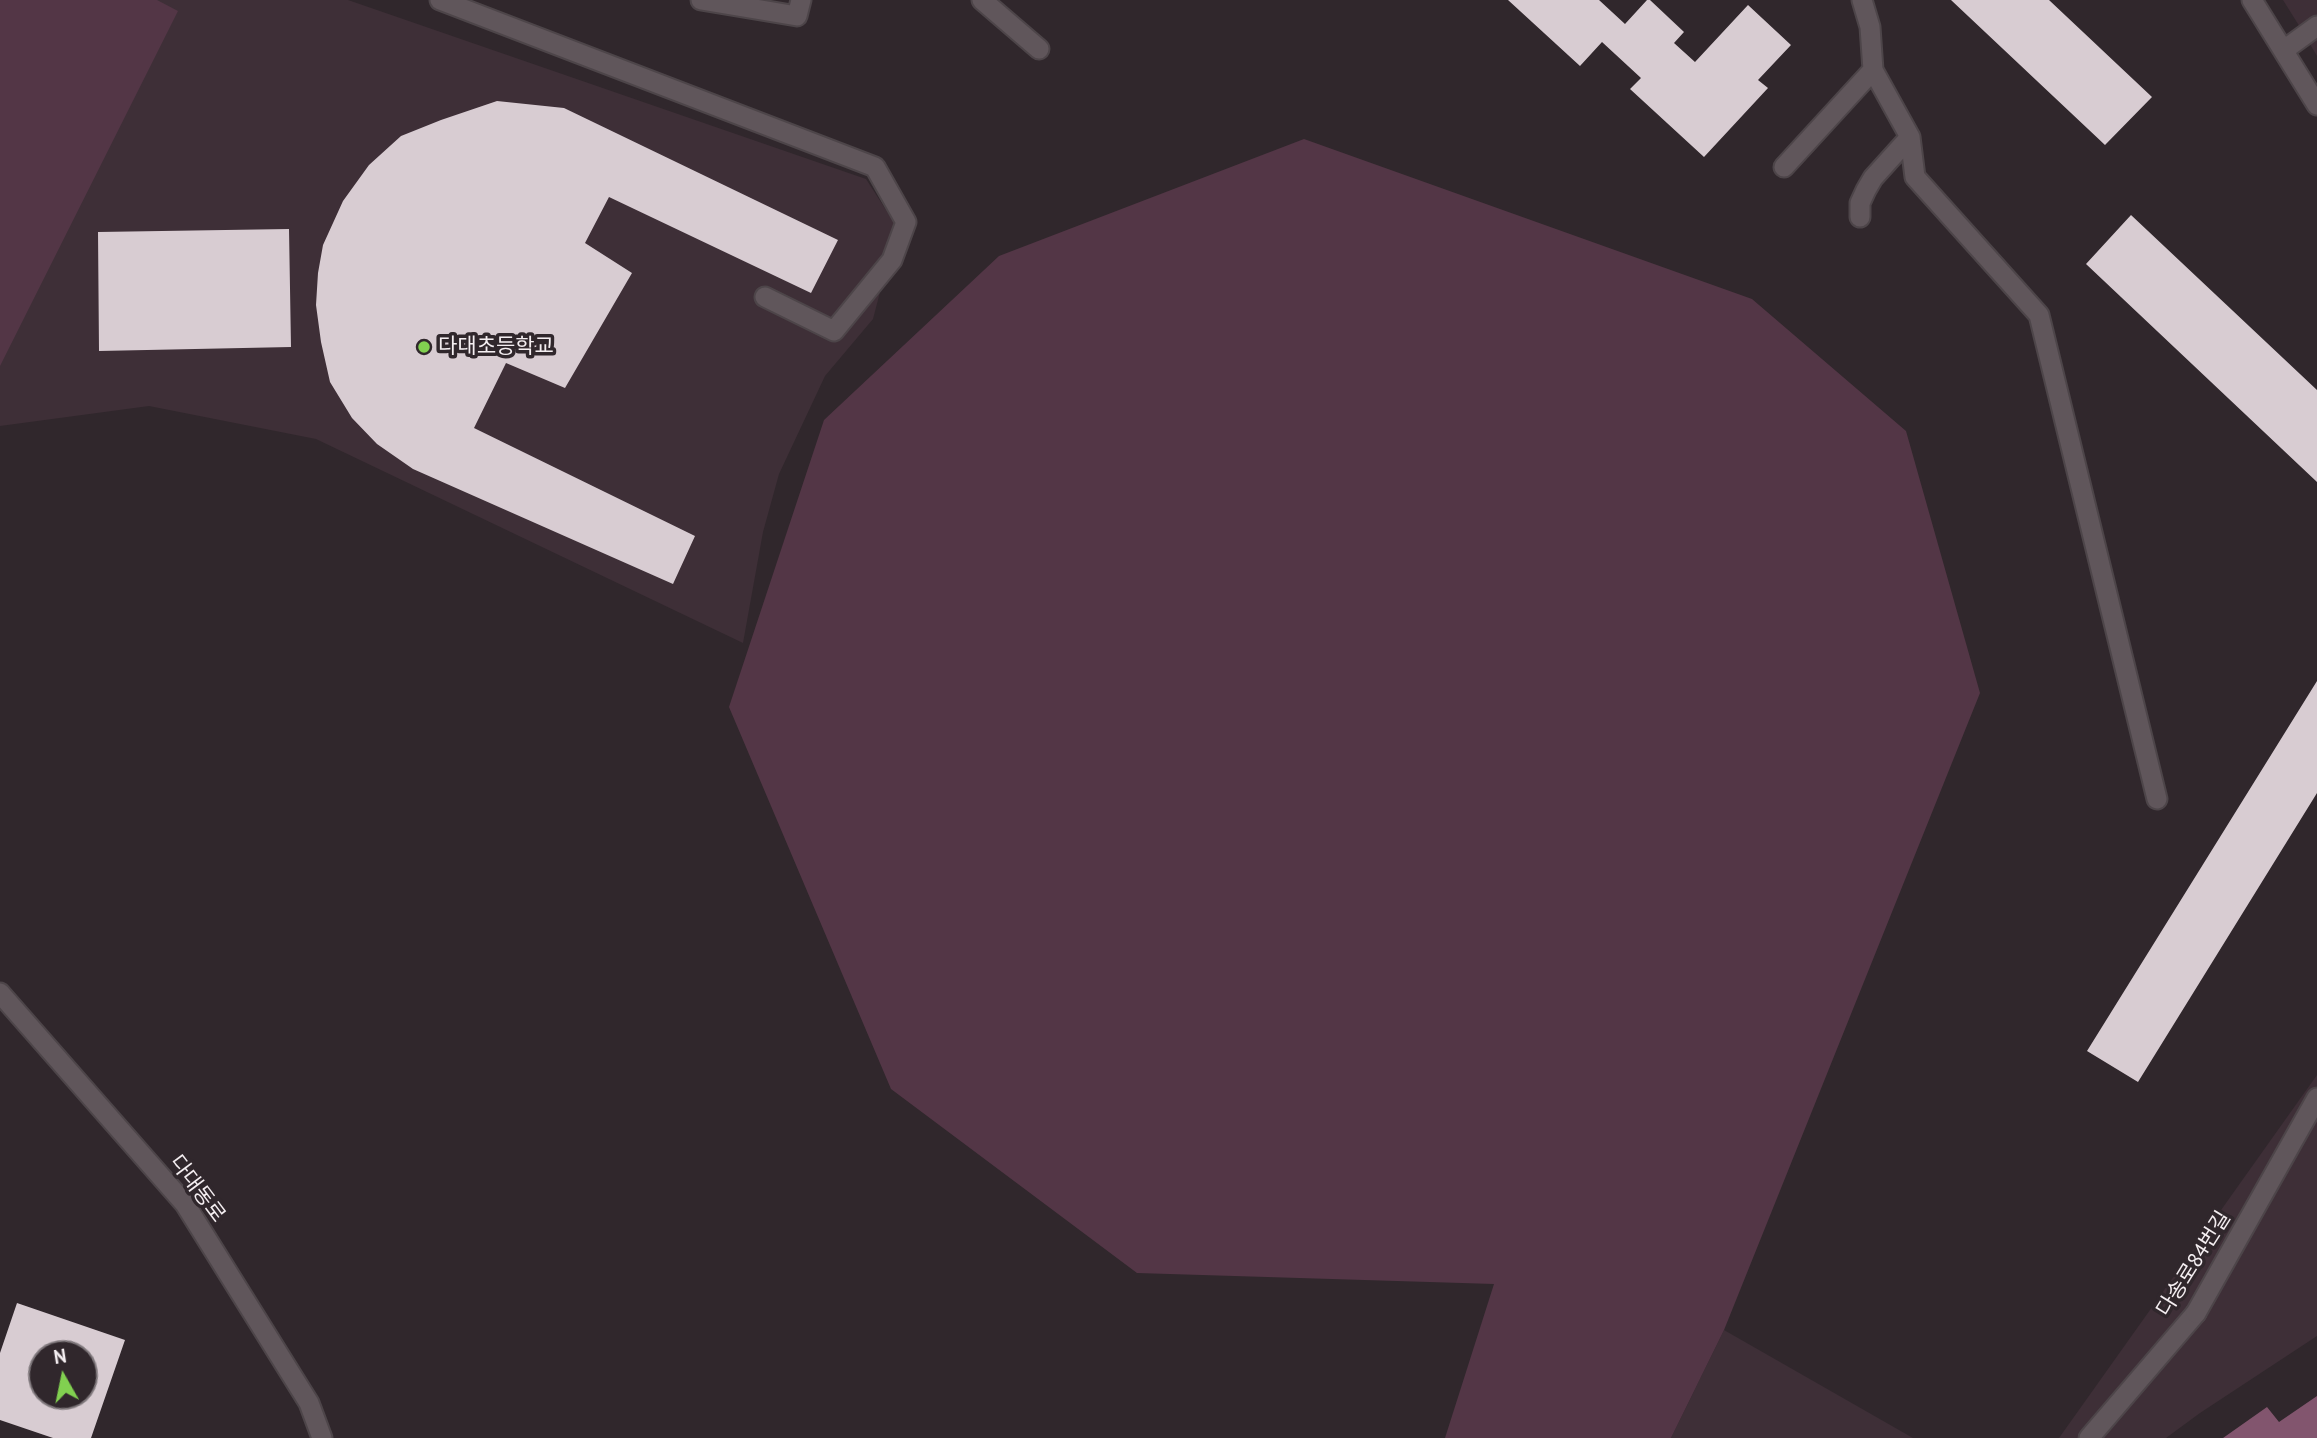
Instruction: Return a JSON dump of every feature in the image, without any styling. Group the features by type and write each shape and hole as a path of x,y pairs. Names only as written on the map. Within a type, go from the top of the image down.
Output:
{"street":[{"path":"440,0 875,167 905,222 892,260 834,331 765,297"},
{"path":"701,0 797,16 801,0"},
{"path":"982,0 1039,49"},
{"path":"1862,0 1870,26 1873,70 1910,137 1914,177 2039,315 2157,799"},
{"path":"2252,0 2317,105"},
{"path":"2284,50 2317,26"},
{"path":"1784,167 1873,70"},
{"path":"1860,217 1860,203 1866,190 1910,137"},
{"name":"다대동로","path":"4,1003 185,1204 309,1403 322,1438"},
{"name":"다송로84번길","path":"2089,1438 2196,1312 2317,1098"}],"shaded area":[{"name":"다대초등학교","path":"0,0 348,0 866,179 897,227 873,319 825,376 779,474 763,532 743,643 316,439 149,406 0,426"},
{"path":"0,0 157,0 178,11 0,366"},
{"path":"2283,0 2317,0 2317,56 2298,24"},
{"path":"1304,139 1752,299 1906,431 1980,693 1724,1330 1671,1438 1445,1438 1494,1284 1137,1273 891,1089 729,707 824,420 999,256"},
{"path":"2317,1075 2317,1336 2166,1438 2059,1438"},
{"path":"1724,1330 1913,1438 1671,1438"},
{"path":"2317,1396 2317,1438 2223,1438 2267,1407 2279,1422"}],"building":[{"path":"1508,0 1599,0 1625,24 1650,0 1684,32 1674,43 1695,62 1748,5 1791,45 1758,80 1768,88 1704,157 1630,89 1641,78 1602,42 1580,66"},
{"path":"1951,0 2049,0 2152,97 2105,145"},
{"path":"497,101 564,108 838,240 811,293 609,197 585,243 632,273 565,388 506,363 474,428 695,536 673,584 413,469 377,444 352,418 330,382 316,305 318,273 323,245 343,201 369,165 401,136"},
{"path":"2131,215 2317,390 2317,482 2086,264"},
{"path":"289,229 291,347 99,351 98,232"},
{"path":"2317,681 2317,793 2138,1082 2087,1051"},
{"path":"17,1303 125,1340 91,1438 53,1438 0,1420 0,1353"}],"place":[{"name":"다대초등학교","path":"424,347"}]}
